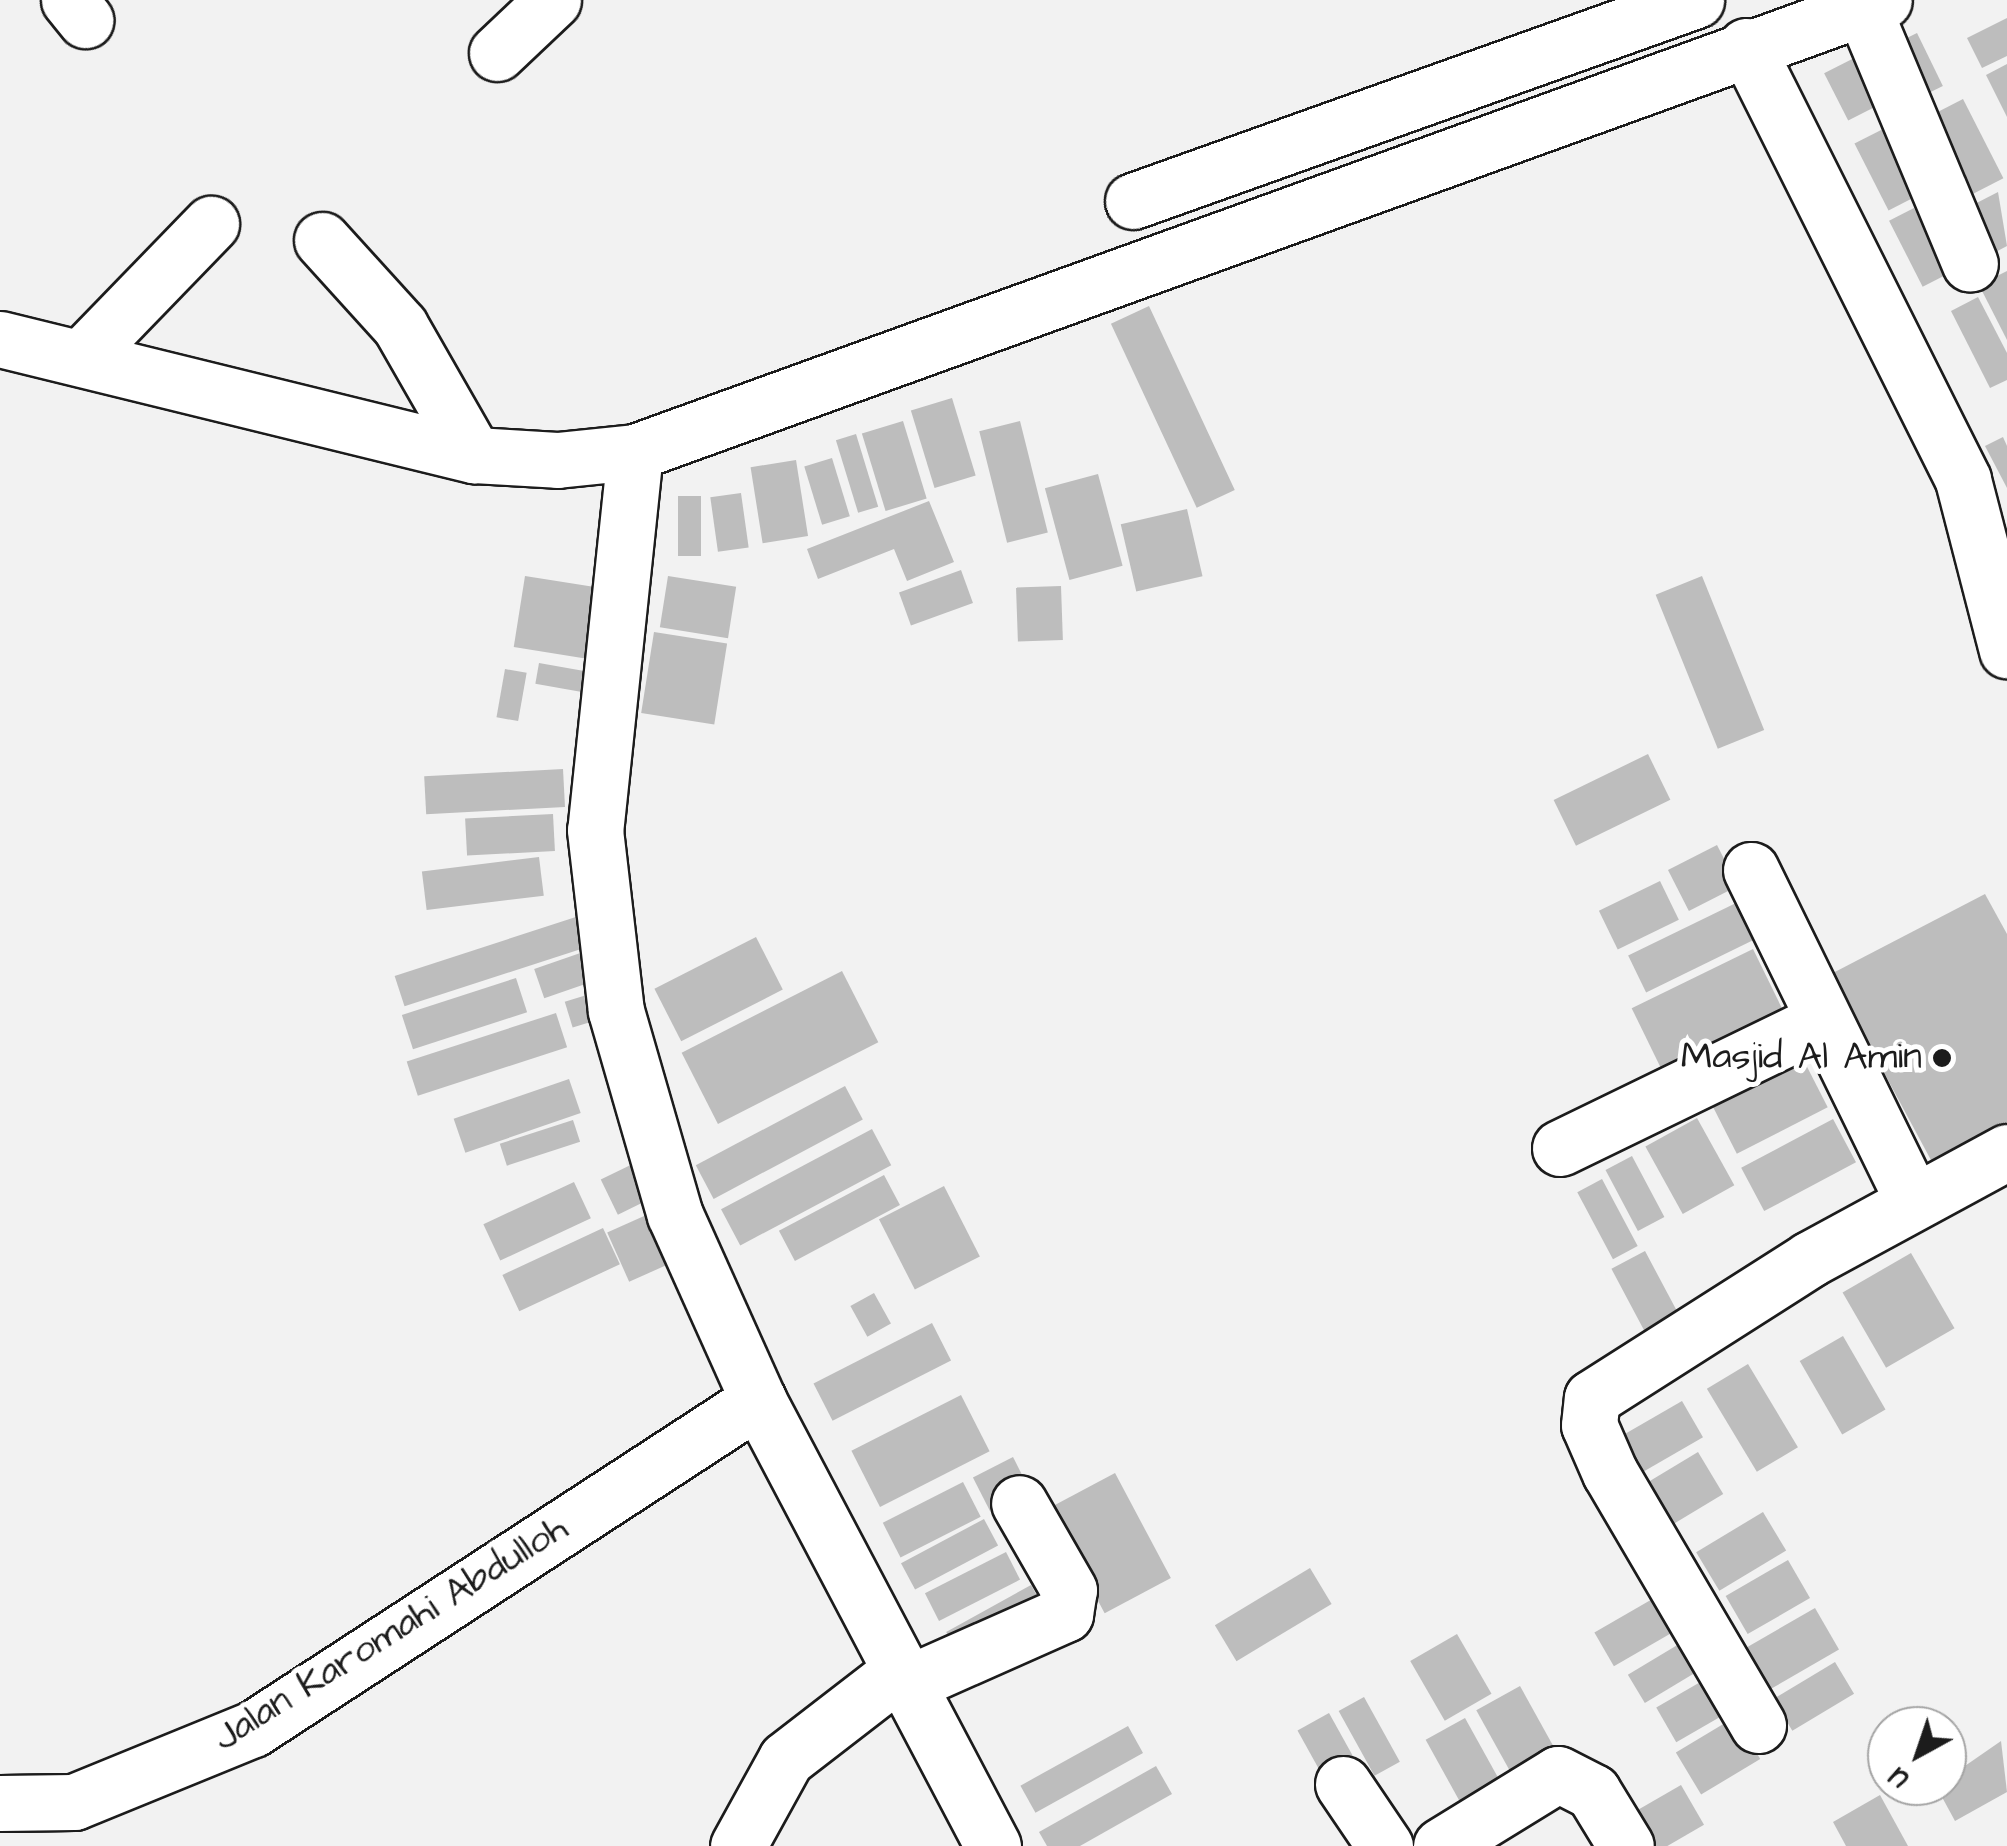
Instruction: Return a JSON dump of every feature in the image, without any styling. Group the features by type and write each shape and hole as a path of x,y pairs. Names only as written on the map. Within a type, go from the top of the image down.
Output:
{"street":[{"path":"496,54 553,0"},
{"path":"1133,201 1696,0"},
{"path":"0,339 474,455 557,460 635,452 1746,46 1874,4 1970,264"},
{"path":"1746,46 1963,480 2007,650"},
{"path":"81,358 210,224"},
{"path":"322,240 400,326 474,455"},
{"path":"635,452 602,710 601,924 616,1011 675,1215 758,1400 993,1846"},
{"path":"1750,870 1913,1201"},
{"path":"1560,1148 1824,1020"},
{"path":"1758,1725 1610,1474 1589,1425 1592,1398 1913,1201 2007,1152"},
{"name":"Jalan Karomahi Abdulloh","path":"0,1803 74,1802 253,1728 758,1400"},
{"path":"738,1846 786,1759 904,1677 1065,1614 1069,1590 1019,1503"},
{"path":"1441,1846 1558,1774 1593,1792 1626,1846"},
{"path":"1343,1784 1384,1846"}],"building":[{"path":"2007,18 2007,56 1982,68 1967,38"},
{"path":"1917,33 1943,86 1912,101 1886,48"},
{"path":"1866,52 1890,99 1848,121 1824,73"},
{"path":"2007,64 2007,117 1986,75"},
{"path":"1963,99 2003,178 1972,194 1932,115"},
{"path":"1891,125 1925,192 1889,210 1854,144"},
{"path":"1998,192 2007,246 1986,257 1963,210"},
{"path":"1914,208 1948,274 1923,287 1889,221"},
{"path":"2007,271 2007,340 1979,285"},
{"path":"1978,297 2007,353 2007,380 1990,388 1951,311"},
{"path":"1149,306 1235,490 1197,508 1111,324"},
{"path":"952,398 976,475 935,488 911,411"},
{"path":"903,421 927,498 886,511 862,434"},
{"path":"1020,421 1048,533 1007,543 979,431"},
{"path":"856,434 878,507 858,513 836,440"},
{"path":"2003,437 2007,446 2007,488 1985,446"},
{"path":"832,458 850,516 822,525 804,466"},
{"path":"796,460 808,536 763,543 751,467"},
{"path":"1098,474 1123,566 1069,580 1045,488"},
{"path":"741,493 749,547 718,552 710,497"},
{"path":"678,496 701,496 701,556 678,556"},
{"path":"929,501 954,562 907,581 894,549 818,579 807,549"},
{"path":"1187,509 1203,576 1136,592 1121,524"},
{"path":"961,570 973,603 911,625 899,593"},
{"path":"525,576 609,589 598,660 514,647"},
{"path":"668,576 736,587 728,638 660,627"},
{"path":"1702,576 1764,730 1718,749 1656,595"},
{"path":"1061,586 1063,640 1018,642 1016,588"},
{"path":"654,632 727,644 714,725 641,713"},
{"path":"539,663 591,672 588,693 535,684"},
{"path":"505,669 527,673 518,721 496,717"},
{"path":"1648,754 1670,800 1576,846 1554,800"},
{"path":"563,769 565,807 426,814 424,776"},
{"path":"553,814 555,851 467,856 465,819"},
{"path":"1717,845 1738,886 1689,911 1668,870"},
{"path":"539,857 544,896 427,910 422,871"},
{"path":"1660,881 1679,920 1618,949 1599,911"},
{"name":"Masjid Al Amin","path":"1985,894 2007,934 2007,1142 1939,1175 1831,974"},
{"path":"1736,903 1754,940 1646,992 1628,956"},
{"path":"582,915 592,945 405,1006 395,976"},
{"path":"756,937 783,990 681,1041 654,989"},
{"path":"1753,949 1787,1019 1666,1078 1632,1008"},
{"path":"589,950 599,979 544,998 534,969"},
{"path":"842,971 878,1042 718,1124 682,1053"},
{"path":"516,978 527,1012 413,1049 402,1015"},
{"path":"603,990 611,1016 573,1028 565,1002"},
{"path":"556,1013 567,1047 418,1096 407,1062"},
{"path":"1800,1053 1828,1107 1737,1154 1709,1099"},
{"path":"569,1079 581,1113 465,1153 454,1119"},
{"path":"845,1086 863,1120 714,1199 696,1165"},
{"path":"1697,1118 1734,1185 1683,1214 1645,1147"},
{"path":"1833,1119 1856,1162 1764,1211 1741,1168"},
{"path":"573,1120 580,1142 507,1166 500,1144"},
{"path":"872,1129 891,1165 740,1245 721,1209"},
{"path":"1632,1156 1664,1217 1638,1231 1606,1170"},
{"path":"643,1159 660,1194 618,1215 601,1180"},
{"path":"884,1175 900,1205 795,1261 779,1231"},
{"path":"1602,1179 1638,1246 1613,1259 1577,1192"},
{"path":"574,1182 591,1218 500,1261 483,1224"},
{"path":"944,1186 980,1256 915,1290 879,1219"},
{"path":"662,1208 684,1257 629,1282 607,1232"},
{"path":"603,1228 620,1264 519,1311 502,1275"},
{"path":"1645,1251 1686,1328 1652,1346 1611,1269"},
{"path":"1911,1253 1954,1328 1886,1368 1843,1292"},
{"path":"874,1293 891,1324 867,1337 850,1306"},
{"path":"932,1323 951,1360 833,1421 813,1383"},
{"path":"1843,1336 1886,1410 1842,1435 1800,1361"},
{"path":"1748,1364 1798,1447 1757,1472 1707,1389"},
{"path":"961,1395 990,1451 880,1507 851,1451"},
{"path":"1682,1401 1703,1437 1639,1474 1618,1438"},
{"path":"1698,1452 1723,1494 1671,1525 1646,1483"},
{"path":"1013,1457 1031,1492 991,1512 973,1477"},
{"path":"1115,1473 1171,1578 1105,1613 1049,1508"},
{"path":"963,1482 981,1517 901,1558 883,1523"},
{"path":"1763,1512 1786,1551 1719,1591 1696,1552"},
{"path":"984,1519 998,1545 915,1590 901,1563"},
{"path":"1006,1552 1020,1580 939,1621 925,1593"},
{"path":"1788,1560 1810,1598 1748,1634 1726,1596"},
{"path":"1310,1568 1332,1604 1236,1661 1215,1625"},
{"path":"1031,1585 1046,1612 961,1659 946,1632"},
{"path":"1668,1590 1688,1624 1614,1666 1594,1632"},
{"path":"1815,1608 1839,1650 1771,1689 1747,1648"},
{"path":"1699,1632 1716,1660 1645,1703 1628,1675"},
{"path":"1457,1634 1492,1694 1445,1721 1410,1661"},
{"path":"1835,1662 1854,1694 1792,1731 1773,1699"},
{"path":"1716,1673 1736,1708 1676,1742 1656,1707"},
{"path":"1520,1686 1564,1765 1520,1789 1476,1710"},
{"path":"1364,1697 1400,1762 1375,1776 1339,1711"},
{"path":"1329,1713 1361,1770 1329,1787 1298,1730"},
{"path":"1735,1717 1760,1759 1701,1795 1676,1753"},
{"path":"1465,1718 1507,1794 1468,1816 1426,1740"},
{"path":"1128,1726 1143,1753 1035,1813 1020,1786"},
{"path":"2001,1741 2007,1792 1955,1821 1947,1806 1967,1806 1967,1765"},
{"path":"1156,1766 1172,1794 1080,1846 1047,1846 1039,1832"},
{"path":"1681,1785 1704,1825 1667,1846 1656,1846 1636,1811"},
{"path":"1867,1802 1867,1806 1886,1806 1908,1846 1846,1846 1833,1822"}],"place":[{"name":"Masjid Al Amin","path":"1942,1058"}]}
